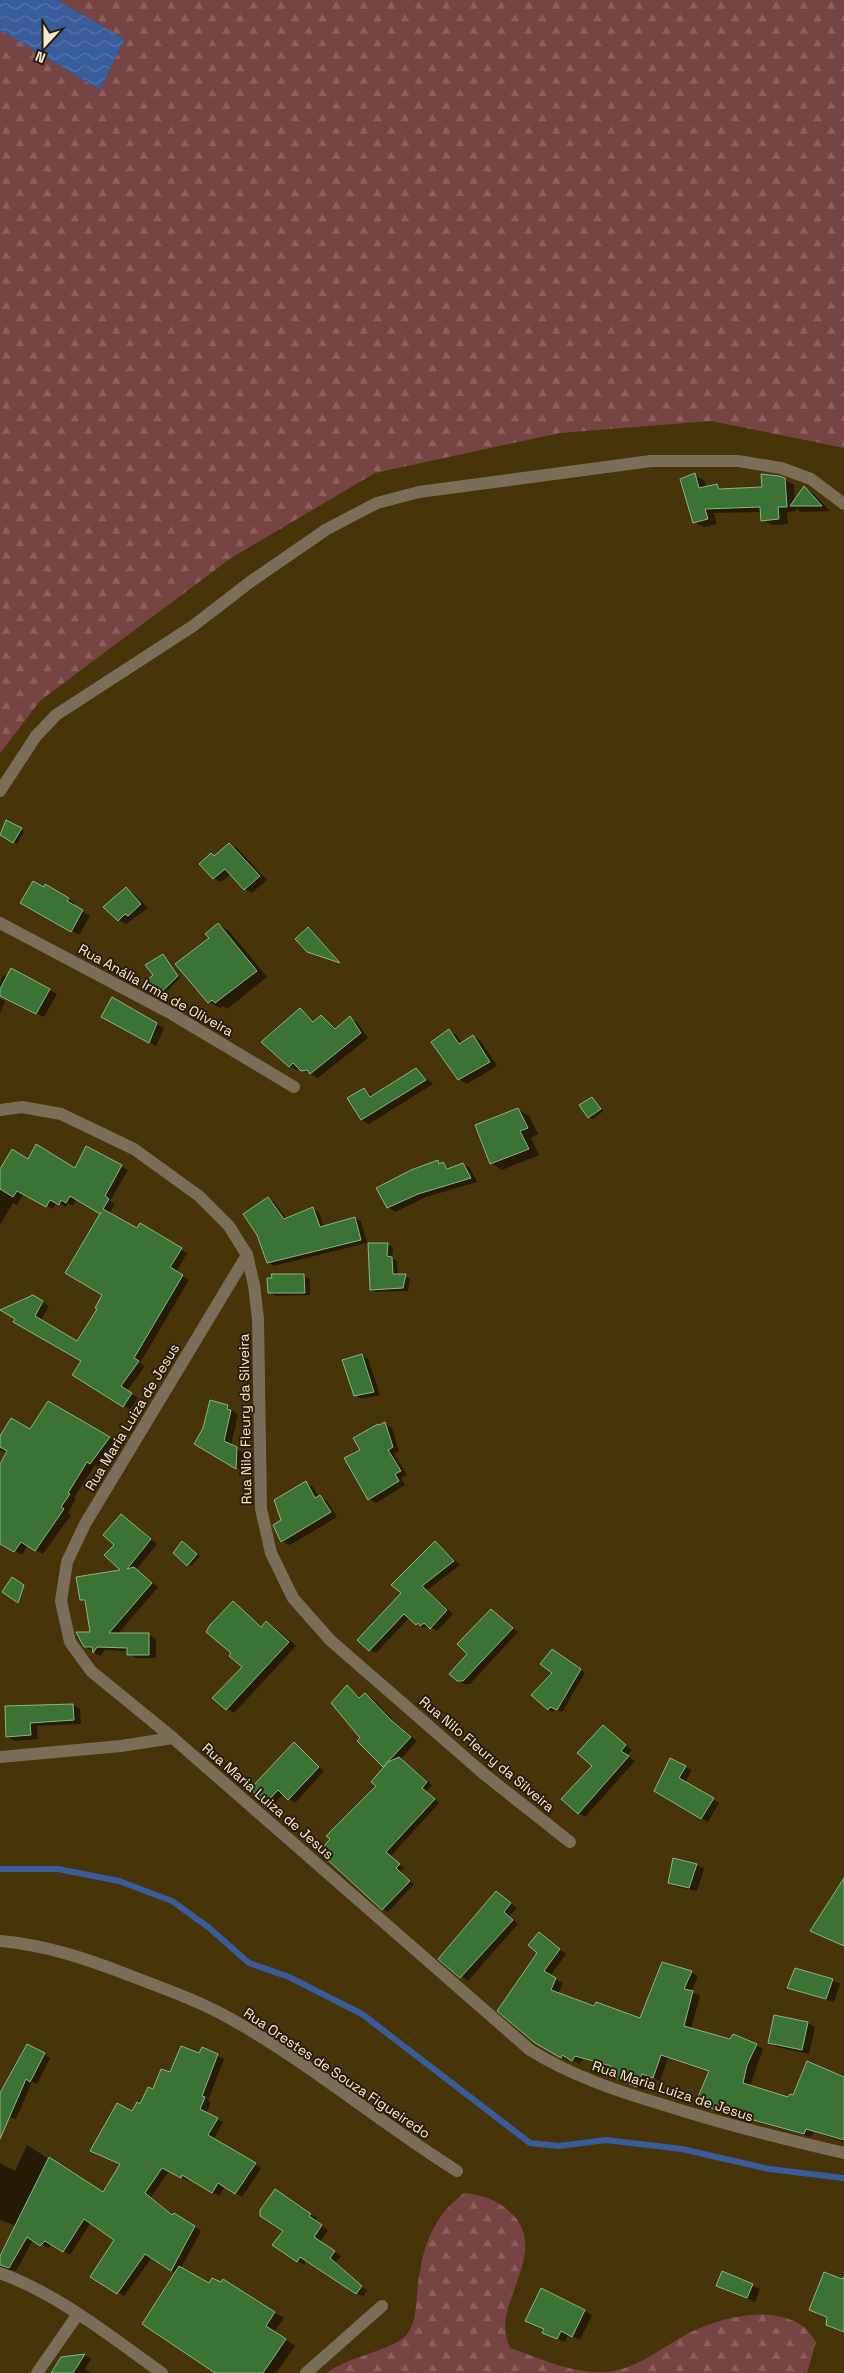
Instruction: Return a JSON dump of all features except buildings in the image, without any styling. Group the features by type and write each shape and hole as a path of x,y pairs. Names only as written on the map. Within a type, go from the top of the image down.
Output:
{"street":[{"path":"0,791 36,736 56,715 193,626 250,582 327,528 377,503 419,492 651,461 738,461 781,468 811,479 844,504"},
{"name":"Rua Anália Irma de Oliveira","path":"0,923 172,1014 294,1087"},
{"name":"Rua Nilo Fleury da Silveira","path":"0,1110 22,1108 61,1114 134,1149 199,1196 229,1226 247,1255 254,1285 258,1319 261,1509 271,1553 293,1598 330,1640 484,1774 570,1842"},
{"name":"Rua Maria Luiza de Jesus","path":"247,1255 85,1524 67,1562 61,1601 70,1642 91,1672 173,1738 530,2050 551,2063 612,2089 742,2130 844,2153"},
{"path":"0,1757 121,1746 173,1738"},
{"name":"Rua Orestes de Souza Figueiredo","path":"0,1941 25,1943 58,1950 95,1962 213,2009 280,2049 402,2136 457,2172"},
{"path":"0,2274 18,2280 78,2314 162,2373"},
{"path":"306,2373 382,2306"},
{"path":"37,2373 78,2314"}],"green space":[{"path":"57,0 844,0 844,448 711,421 560,433 375,473 231,558 41,700 0,753 0,30 100,90 125,39"},
{"path":"464,2193 488,2198 499,2203 520,2224 525,2238 522,2267 507,2312 505,2326 510,2348 555,2364 579,2370 590,2372 615,2371 638,2363 691,2332 717,2322 748,2315 778,2316 792,2320 804,2327 816,2342 807,2373 327,2373 346,2362 394,2344 408,2333 414,2318 422,2263 429,2237 443,2214"}],"water":[{"path":"0,0 57,0 125,39 100,90 0,30"}],"waterway":[{"path":"0,1869 58,1869 119,1881 172,1901 208,1927 249,1963 289,1977 362,2014 530,2143 559,2146 606,2140 682,2149 769,2169 844,2178"}]}
